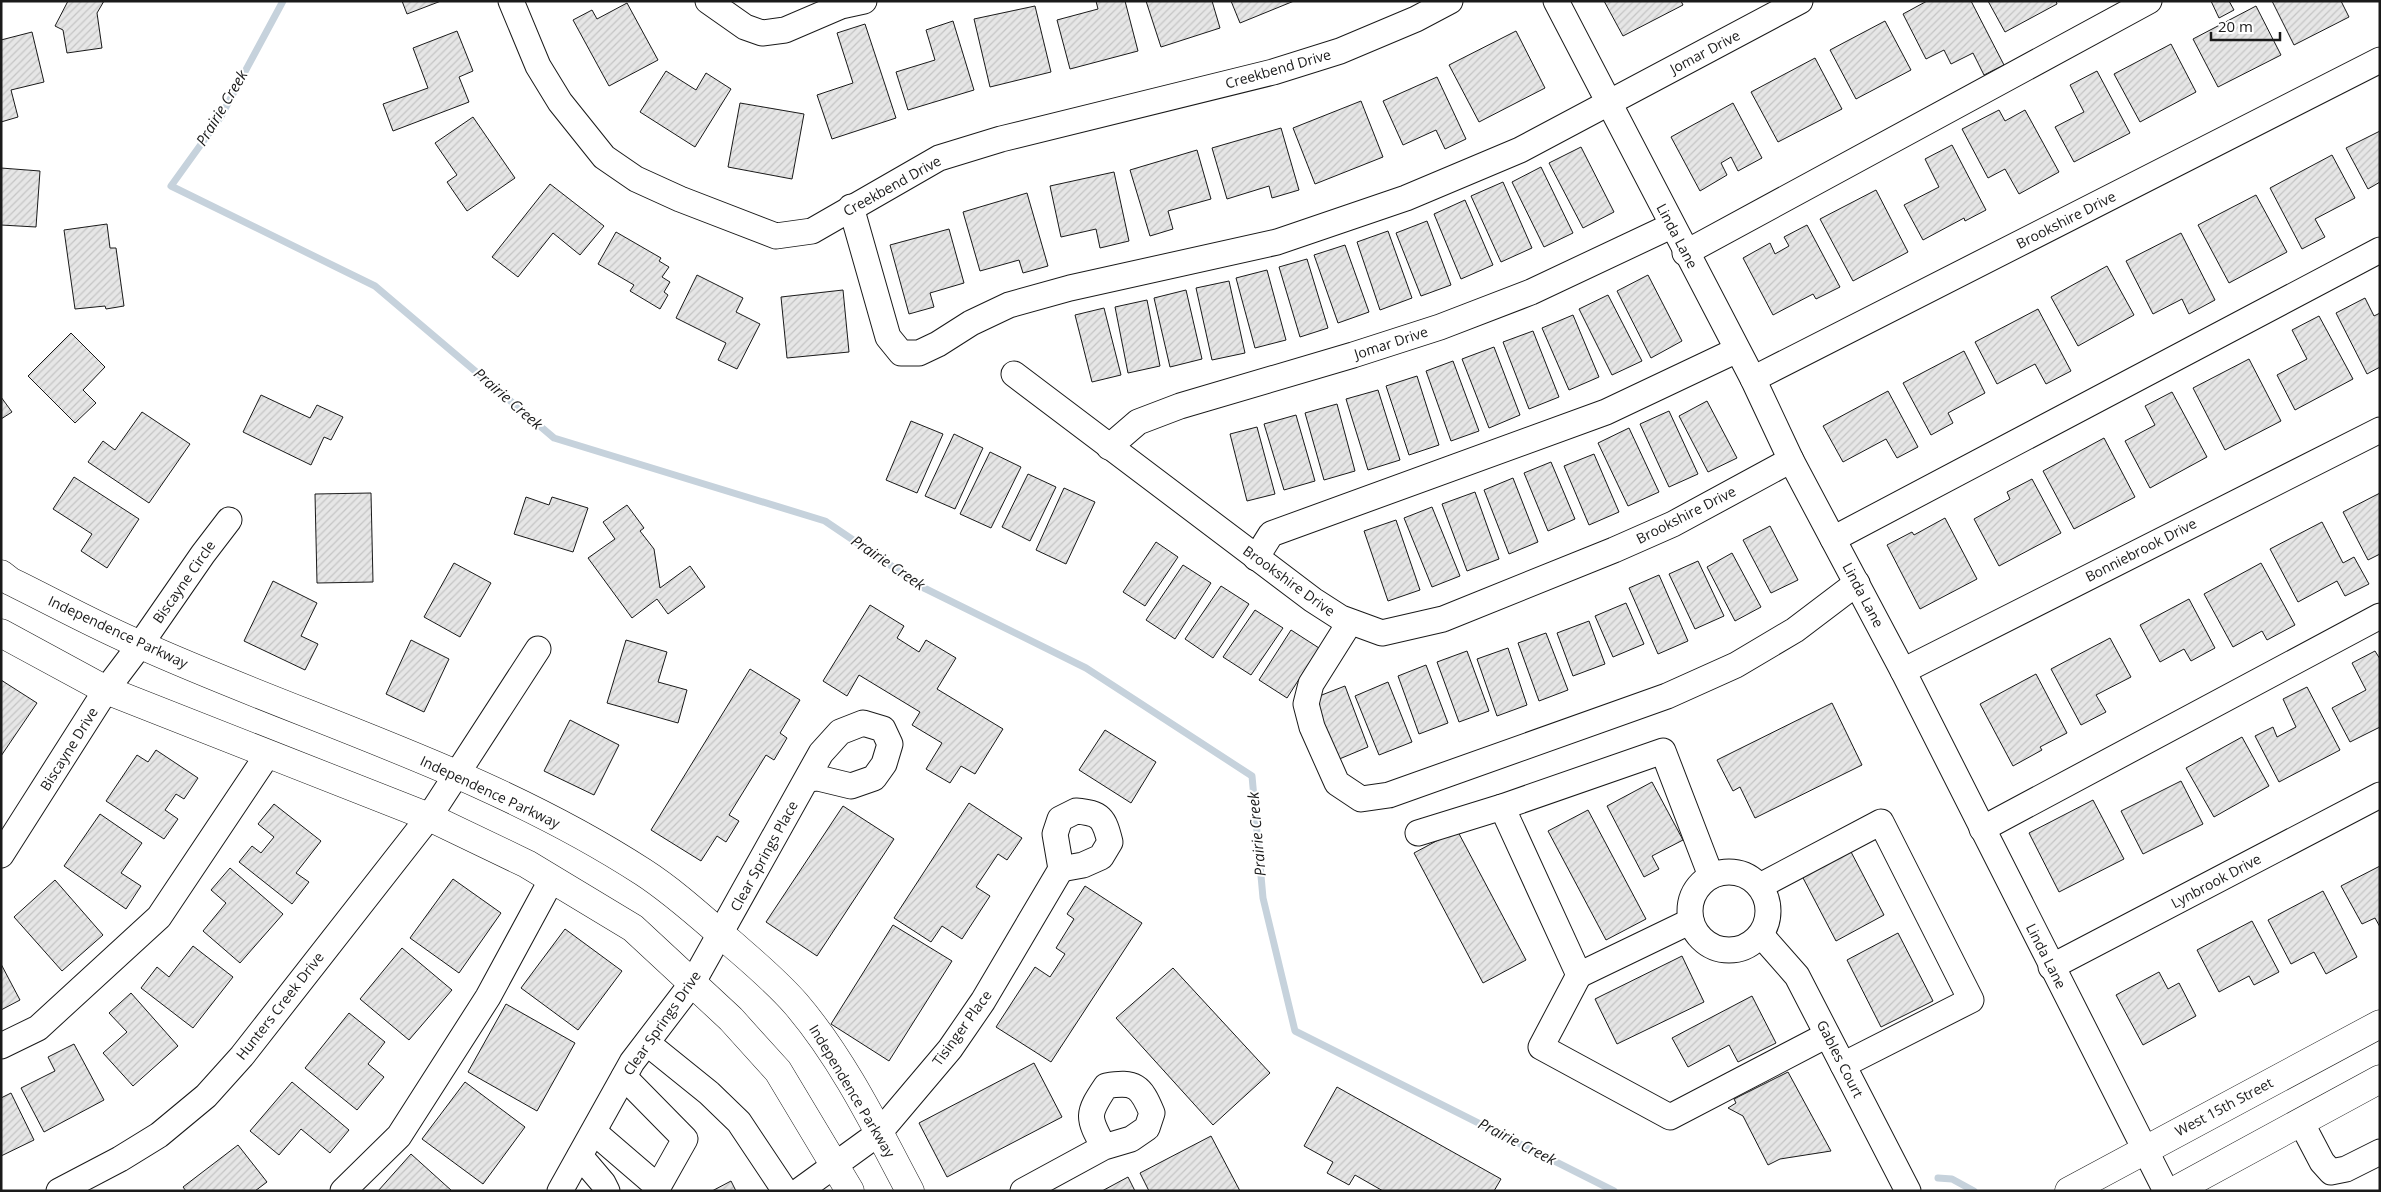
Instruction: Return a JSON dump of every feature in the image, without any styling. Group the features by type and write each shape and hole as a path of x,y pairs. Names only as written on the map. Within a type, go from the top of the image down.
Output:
{"main road":[{"name":"Independence Parkway","path":"1,574 10,581 140,645 457,774 542,813 643,872 682,901 770,978 820,1033 879,1133 910,1191"},
{"path":"1,633 106,690 429,817 527,864 633,928 731,1019 778,1070 850,1191"},
{"name":"West 15th Street","path":"2069,1191 2380,1024"},
{"path":"2174,1191 2380,1080"}],"street":[{"name":"Creekbend Drive","path":"511,1 538,66 560,102 604,157 636,179 680,199 776,236 812,230 939,158 1002,139 1273,72 1340,51 1416,19 1450,1"},
{"path":"708,1 745,27 762,33 785,30 841,6 864,1"},
{"name":"Linda Lane","path":"1556,1 1752,379 1791,460 1903,670 2051,967 2166,1191"},
{"name":"Jomar Drive","path":"851,207 888,337 901,353 919,353 938,344 971,323 1009,305 1070,288 1277,242 1406,198 1520,150 1800,1"},
{"path":"1685,253 2149,1"},
{"name":"Brookshire Drive","path":"1752,379 2380,60"},
{"name":"Jomar Drive","path":"1109,447 1138,422 1180,406 1440,327 1531,292 1671,226"},
{"path":"1833,539 2380,250"},
{"path":"1256,558 1271,534 1606,412 1737,350"},
{"name":"Brookshire Drive","path":"1014,374 1313,600 1350,622 1382,633 1443,619 1614,550 1673,524 1791,460"},
{"name":"Bonniebrook Drive","path":"1903,670 2380,430"},
{"name":"Biscayne Circle","path":"140,645 229,520"},
{"path":"1350,622 1310,684 1306,704 1312,727 1337,783 1361,799 1388,794 1667,696 1736,665 1795,630 1857,583"},
{"path":"1982,829 2380,616"},
{"name":"Biscayne Drive","path":"1,855 106,690 140,645"},
{"name":"Hunters Creek Drive","path":"60,1191 120,1159 159,1134 206,1096 242,1056 429,817 538,649"},
{"path":"1418,833 1502,807 1663,751 1711,876"},
{"path":"1,1046 38,1028 159,917 268,754"},
{"name":"Clear Springs Place","path":"720,934 807,779"},
{"name":"Lynbrook Drive","path":"2051,967 2380,795"},
{"path":"1502,807 1578,975"},
{"path":"1760,886 1881,822 1972,1000 1843,1065"},
{"name":"Tisinger Place","path":"799,1191 879,1133 950,1049 978,1009 1061,869"},
{"path":"1724,872 1737,872 1749,877 1760,886 1766,897 1769,910 1767,923 1761,935 1752,944 1728,951 1704,942 1696,933 1691,922 1690,908 1693,896 1700,884 1711,876 1724,872"},
{"path":"343,1191 399,1136 488,998 552,879"},
{"path":"1691,922 1578,975 1541,1047 1670,1117 1827,1035"},
{"name":"Clear Springs Drive","path":"560,1191 624,1078 646,1043 693,982 720,934"},
{"name":"Gables Court","path":"1761,935 1797,976 1908,1191"},
{"path":"646,1043 709,1093 739,1122 785,1191"},
{"path":"594,1132 658,1187 685,1139 624,1078"},
{"path":"2301,1122 2322,1162 2331,1172 2346,1169 2380,1152"},
{"path":"1023,1191 1104,1147"},
{"path":"580,1156 603,1183 607,1191"}],"building":[{"path":"68,1 104,1 97,13 102,48 67,53 63,30 55,26"},
{"path":"402,1 441,1 407,14"},
{"path":"1096,1 1125,1 1138,51 1070,69 1057,20 1098,9"},
{"path":"1146,1 1212,1 1220,28 1161,47"},
{"path":"1231,1 1294,1 1240,23"},
{"path":"1604,1 1681,1 1683,5 1623,36"},
{"path":"1927,1 1971,1 2004,65 1984,75 1973,53 1951,64 1944,50 1926,59 1903,14"},
{"path":"1988,1 2056,1 2057,4 2005,32"},
{"path":"2211,1 2229,1 2234,10 2219,18"},
{"path":"2272,1 2341,1 2349,17 2294,45"},
{"path":"627,3 658,60 609,86 573,20 592,10 597,19"},
{"path":"1035,6 1051,72 990,87 974,19"},
{"path":"2256,6 2281,55 2218,87 2193,39"},
{"path":"953,21 974,90 908,110 896,72 935,60 926,30"},
{"path":"1885,21 1911,70 1856,99 1830,50"},
{"path":"865,24 896,118 832,139 817,95 853,83 837,33"},
{"path":"457,31 473,71 459,77 469,102 393,131 383,104 428,88 413,48"},
{"path":"1516,31 1545,88 1479,122 1449,65"},
{"path":"32,32 44,82 11,90 18,117 1,122 1,40"},
{"path":"2171,44 2196,92 2140,122 2114,74"},
{"path":"1815,58 1842,109 1778,142 1751,92"},
{"path":"666,71 696,90 706,73 731,89 695,147 640,112"},
{"path":"2097,71 2130,133 2074,162 2055,127 2084,112 2070,85"},
{"path":"1437,77 1466,139 1445,149 1436,130 1403,145 1383,101"},
{"path":"1361,101 1383,157 1315,184 1293,128"},
{"path":"740,103 804,114 792,179 728,167"},
{"path":"1733,103 1762,158 1738,171 1731,157 1721,163 1727,175 1700,191 1671,137"},
{"path":"1999,110 2005,121 2025,110 2059,172 2019,194 2005,169 1988,178 1962,129"},
{"path":"473,117 515,178 467,211 447,182 457,175 435,143"},
{"path":"1281,128 1299,190 1272,198 1269,186 1227,199 1212,148"},
{"path":"2380,131 2380,182 2368,189 2346,148"},
{"path":"1952,145 1986,210 1965,221 1964,218 1923,240 1904,205 1939,187 1925,159"},
{"path":"1581,147 1614,212 1583,228 1549,163"},
{"path":"1197,150 1211,199 1168,211 1173,229 1150,236 1130,170"},
{"path":"2332,155 2355,198 2315,219 2325,237 2302,249 2270,188"},
{"path":"1541,167 1573,233 1544,247 1512,182"},
{"path":"1,168 40,171 36,227 1,225"},
{"path":"1114,172 1129,241 1100,248 1096,229 1061,237 1050,186"},
{"path":"1503,182 1532,248 1501,262 1471,196"},
{"path":"550,184 604,226 580,255 553,233 518,277 492,257"},
{"path":"1876,190 1908,252 1853,281 1820,219"},
{"path":"1027,193 1048,266 1023,273 1019,260 980,271 963,212"},
{"path":"2256,195 2287,252 2229,283 2198,225"},
{"path":"1465,200 1493,265 1461,279 1434,214"},
{"path":"1427,221 1451,285 1421,296 1396,233"},
{"path":"107,224 110,248 116,248 124,306 106,309 105,306 75,309 64,230"},
{"path":"1807,225 1840,287 1816,299 1813,294 1773,315 1743,258 1770,243 1775,254 1789,246 1784,237"},
{"path":"949,229 964,283 930,293 934,307 909,314 890,245"},
{"path":"1388,231 1412,298 1380,310 1357,242"},
{"path":"616,232 661,258 659,261 669,267 662,277 670,282 664,292 668,295 660,309 630,291 634,285 598,264"},
{"path":"2181,233 2215,300 2189,314 2182,299 2153,314 2126,261"},
{"path":"1345,245 1369,312 1338,323 1314,255"},
{"path":"1307,259 1328,328 1300,337 1279,267"},
{"path":"2107,266 2134,315 2078,346 2051,297"},
{"path":"1267,270 1286,340 1255,348 1236,278"},
{"path":"697,275 743,298 736,312 760,324 737,369 718,360 726,343 676,318"},
{"path":"1648,275 1682,341 1651,358 1617,291"},
{"path":"1229,281 1245,353 1212,360 1196,288"},
{"path":"843,290 849,352 787,358 781,297"},
{"path":"1186,290 1202,359 1170,367 1154,298"},
{"path":"1608,295 1642,361 1612,375 1579,309"},
{"path":"2365,298 2374,316 2380,313 2380,367 2367,374 2336,313"},
{"path":"1147,300 1160,366 1128,373 1115,307"},
{"path":"1104,308 1121,375 1092,382 1075,315"},
{"path":"2038,309 2071,371 2046,384 2035,364 1997,384 1975,342"},
{"path":"1573,315 1599,377 1569,390 1542,328"},
{"path":"2319,316 2353,379 2295,410 2277,375 2307,359 2292,330"},
{"path":"1533,331 1559,397 1529,409 1503,342"},
{"path":"71,333 105,367 83,390 96,403 75,423 28,376"},
{"path":"1494,347 1520,415 1489,428 1462,359"},
{"path":"1964,351 1985,393 1948,413 1953,423 1931,435 1903,383"},
{"path":"2249,359 2281,421 2225,450 2193,388"},
{"path":"1453,361 1479,431 1451,441 1426,371"},
{"path":"1417,376 1439,445 1409,455 1386,386"},
{"path":"1378,390 1400,460 1368,470 1346,399"},
{"path":"1888,391 1918,447 1897,458 1886,439 1843,462 1823,426"},
{"path":"2172,392 2207,457 2150,488 2125,441 2155,425 2145,406"},
{"path":"261,395 310,418 317,405 343,417 331,440 324,437 311,465 243,432"},
{"path":"1,397 12,412 1,419"},
{"path":"1707,401 1737,458 1708,472 1679,416"},
{"path":"1337,404 1355,471 1324,480 1305,413"},
{"path":"1669,411 1698,474 1669,487 1640,424"},
{"path":"142,412 190,444 149,503 88,462 103,441 115,450"},
{"path":"1296,415 1315,481 1284,490 1264,424"},
{"path":"911,421 943,434 917,493 886,480"},
{"path":"1257,427 1275,494 1247,501 1230,434"},
{"path":"1629,428 1659,492 1628,506 1598,443"},
{"path":"954,434 983,448 955,509 925,496"},
{"path":"2104,438 2135,497 2074,529 2043,471"},
{"path":"990,452 1021,467 991,528 960,514"},
{"path":"1594,454 1619,512 1589,525 1564,466"},
{"path":"1551,462 1575,519 1548,531 1524,473"},
{"path":"1028,474 1056,487 1030,541 1002,527"},
{"path":"74,477 139,519 107,568 81,551 92,534 53,509"},
{"path":"1513,478 1538,542 1509,554 1484,490"},
{"path":"2032,479 2061,533 1999,566 1974,519 2010,499 2007,492"},
{"path":"1064,488 1095,502 1066,564 1036,550"},
{"path":"1475,492 1499,559 1467,571 1442,504"},
{"path":"371,493 373,582 317,583 315,494"},
{"path":"2380,493 2380,554 2368,560 2343,512"},
{"path":"526,497 549,505 552,497 588,508 573,552 514,534"},
{"path":"627,505 644,528 640,531 654,549 660,588 690,566 705,587 668,614 657,599 632,618 588,558 615,539 603,522"},
{"path":"1432,507 1460,576 1432,587 1404,518"},
{"path":"1945,518 1977,579 1920,609 1887,545 1912,532 1914,535"},
{"path":"1396,520 1420,590 1388,601 1364,531"},
{"path":"2322,522 2343,563 2354,557 2369,584 2345,596 2337,581 2298,602 2270,549"},
{"path":"1770,526 1798,580 1771,593 1743,540"},
{"path":"1156,542 1178,557 1145,606 1123,592"},
{"path":"1732,553 1761,607 1735,621 1707,567"},
{"path":"1698,561 1724,616 1695,629 1669,574"},
{"path":"454,563 491,583 460,637 424,617"},
{"path":"2261,563 2295,625 2267,640 2262,631 2233,647 2204,594"},
{"path":"1183,565 1211,583 1175,639 1146,620"},
{"path":"1659,575 1688,641 1658,654 1629,588"},
{"path":"273,581 317,603 301,636 318,644 305,670 244,641"},
{"path":"1221,586 1249,604 1213,658 1185,639"},
{"path":"2189,599 2215,648 2191,661 2184,649 2160,662 2140,625"},
{"path":"1626,603 1644,644 1613,657 1595,616"},
{"path":"870,605 904,626 897,638 919,652 926,640 956,658 937,689 1003,729 975,774 961,766 950,783 926,769 942,743 912,725 920,712 859,675 847,696 823,681"},
{"path":"1255,610 1283,628 1251,675 1223,657"},
{"path":"1589,621 1605,664 1573,676 1557,633"},
{"path":"1291,630 1319,648 1287,698 1259,680"},
{"path":"1546,633 1568,690 1539,701 1518,643"},
{"path":"2110,638 2131,677 2096,695 2106,712 2081,725 2051,669"},
{"path":"411,640 449,659 424,712 386,694"},
{"path":"626,640 667,652 658,682 687,690 678,723 607,703"},
{"path":"1508,648 1527,705 1497,716 1477,659"},
{"path":"1467,651 1489,711 1459,722 1437,662"},
{"path":"2375,651 2380,659 2380,727 2350,742 2332,708 2366,690 2352,663"},
{"path":"1426,665 1448,723 1419,734 1398,676"},
{"path":"750,669 800,700 780,733 787,738 774,760 766,755 729,815 739,821 726,842 717,836 701,861 651,830"},
{"path":"2036,674 2067,733 2040,747 2042,750 2013,766 1980,704"},
{"path":"1,680 37,703 1,756"},
{"path":"1388,682 1412,742 1379,755 1355,696"},
{"path":"1345,686 1368,747 1337,760 1314,698"},
{"path":"2307,687 2340,750 2279,782 2255,736 2273,727 2277,737 2296,727 2283,699"},
{"path":"1832,703 1862,765 1755,818 1740,787 1733,791 1717,760"},
{"path":"570,720 619,745 594,795 544,771"},
{"path":"1105,730 1156,762 1131,803 1079,770"},
{"path":"2242,737 2269,786 2214,817 2186,768"},
{"path":"156,750 198,778 184,799 176,794 165,810 178,819 164,839 106,801 137,755 148,762"},
{"path":"2181,781 2203,824 2143,854 2121,811"},
{"path":"1652,782 1683,840 1652,856 1659,869 1644,877 1607,806"},
{"path":"2093,800 2124,859 2059,892 2029,833"},
{"path":"969,803 1022,838 1007,860 998,854 976,887 990,896 962,939 942,926 931,942 894,918"},
{"path":"274,804 321,841 296,873 309,882 292,904 239,862 252,846 261,853 274,837 258,824"},
{"path":"843,806 894,839 817,956 766,922"},
{"path":"1588,810 1646,919 1606,940 1548,831"},
{"path":"100,814 142,843 121,873 141,886 126,909 64,866"},
{"path":"1457,830 1526,960 1483,983 1414,853"},
{"path":"1850,850 1884,915 1836,941 1802,876"},
{"path":"2380,866 2380,927 2375,918 2362,924 2341,886"},
{"path":"230,868 283,914 240,963 203,931 226,903 211,890"},
{"path":"453,879 501,913 459,973 410,938"},
{"path":"55,880 103,935 62,971 14,917"},
{"path":"1085,886 1142,923 1051,1062 996,1027 1035,967 1050,977 1065,954 1056,948 1074,919 1067,914"},
{"path":"2323,891 2357,957 2326,974 2314,952 2291,964 2268,920"},
{"path":"2252,921 2279,972 2254,985 2249,976 2219,992 2197,950"},
{"path":"893,925 952,961 889,1061 831,1024"},
{"path":"565,929 622,971 578,1030 521,988"},
{"path":"1898,933 1933,1001 1881,1027 1847,960"},
{"path":"193,946 233,977 193,1028 141,988 157,967 169,977"},
{"path":"402,948 452,990 409,1040 360,999"},
{"path":"1682,956 1704,1002 1617,1044 1595,999"},
{"path":"1,964 20,1000 1,1010"},
{"path":"1173,968 1270,1073 1213,1125 1116,1018"},
{"path":"2159,972 2168,989 2179,983 2196,1016 2143,1045 2116,995"},
{"path":"131,993 178,1046 133,1086 103,1053 127,1032 109,1013"},
{"path":"1752,996 1776,1043 1738,1062 1729,1045 1688,1067 1672,1038"},
{"path":"506,1004 575,1043 537,1111 468,1072"},
{"path":"349,1013 385,1042 368,1064 384,1077 357,1110 305,1068"},
{"path":"74,1044 104,1100 44,1132 21,1088 55,1071 48,1057"},
{"path":"1034,1063 1062,1117 947,1177 919,1123"},
{"path":"1788,1072 1831,1151 1780,1159 1768,1165 1743,1116 1728,1108 1736,1103 1734,1099"},
{"path":"292,1082 349,1130 330,1153 301,1129 279,1155 250,1131"},
{"path":"465,1082 525,1127 483,1184 422,1139"},
{"path":"1337,1087 1501,1179 1494,1191 1383,1191 1355,1175 1349,1185 1327,1173 1333,1162 1304,1146"},
{"path":"11,1093 34,1140 1,1156 1,1098"},
{"path":"1211,1136 1240,1191 1149,1191 1140,1173"},
{"path":"238,1145 267,1182 255,1191 186,1191 183,1187"},
{"path":"411,1154 452,1191 378,1191"},
{"path":"1128,1177 1135,1191 1102,1191"},
{"path":"731,1181 736,1191 712,1191"}],"waterway":[{"name":"Prairie Creek","path":"283,1 220,118 171,186 375,286 554,438 825,521 924,588 1086,668 1252,776 1263,898 1295,1031 1614,1191"},
{"name":"Prairie Creek","path":"1938,1178 1952,1179 1974,1191"}]}
